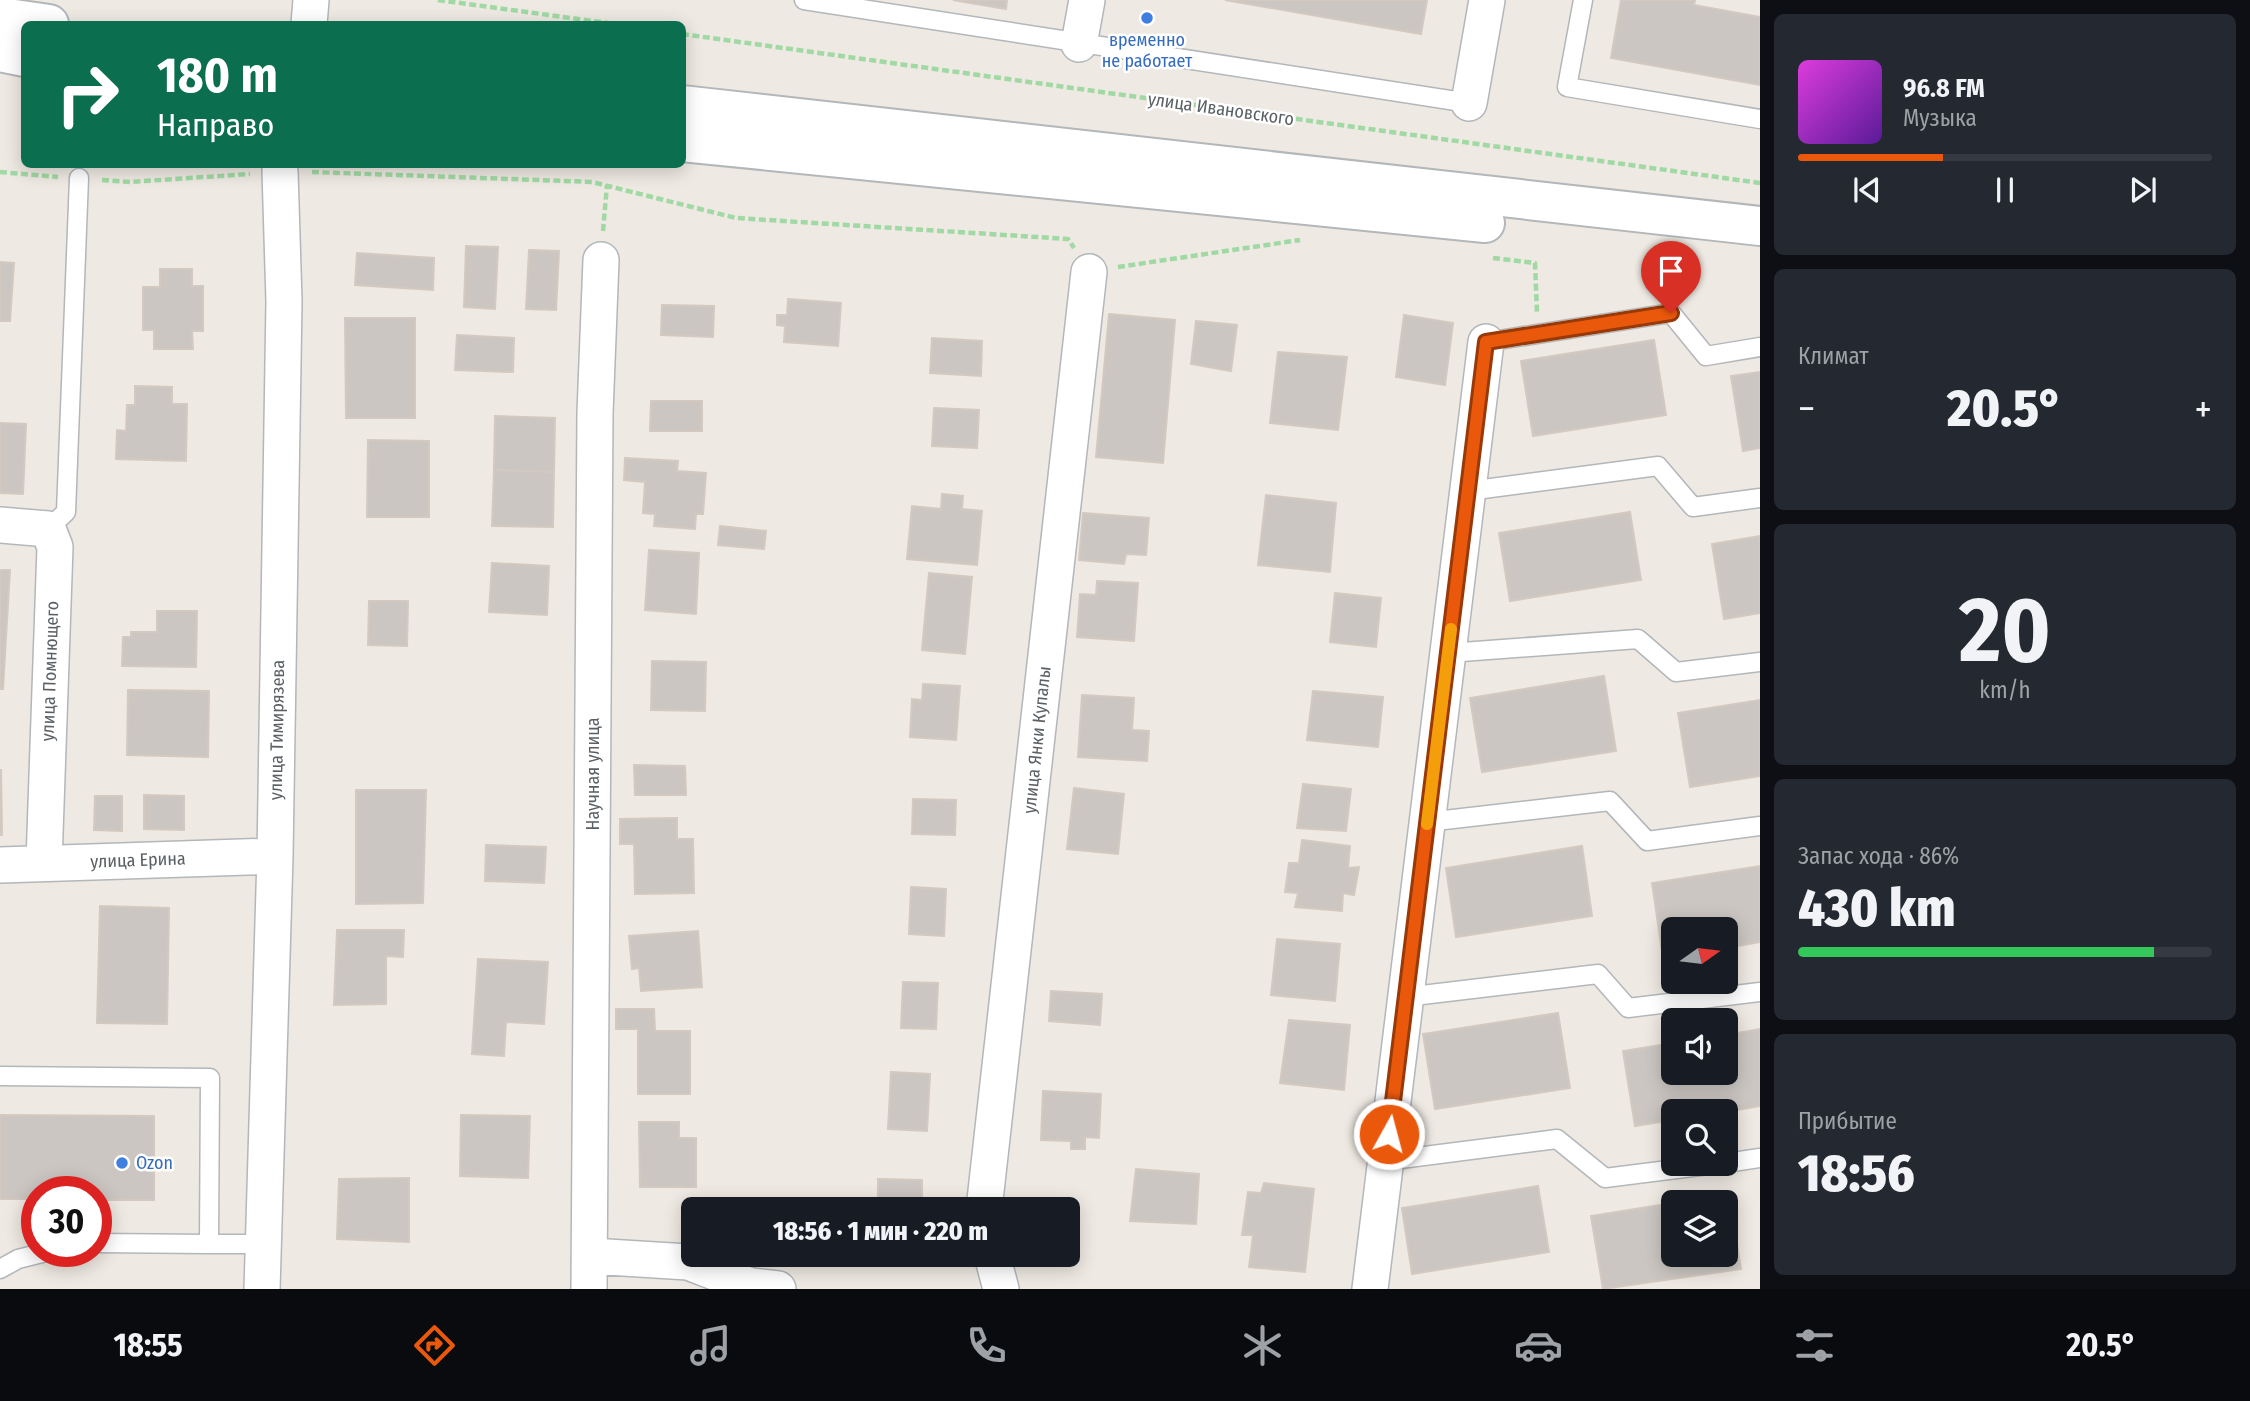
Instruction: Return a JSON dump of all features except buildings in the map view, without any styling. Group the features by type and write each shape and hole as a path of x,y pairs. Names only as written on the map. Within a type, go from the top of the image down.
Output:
{"street":[{"path":"309,21 311,0"},
{"path":"1079,44 1087,0"},
{"path":"1469,103 1487,0"},
{"path":"0,17 28,21"},
{"path":"0,52 21,56"},
{"path":"686,105 1760,226"},
{"path":"686,142 1760,250"},
{"name":"улица Тимирязева","path":"262,1289 275,856 284,301 280,171"},
{"name":"Научная улица","path":"590,1272 594,427 601,260"},
{"name":"улица Янки Купалы","path":"985,1197 1089,272"},
{"path":"1370,1289 1486,342"},
{"path":"0,525 48,529"},
{"name":"улица Помнющего","path":"44,862 55,547 48,529"},
{"name":"улица Ерина","path":"0,864 275,856"},
{"path":"590,1272 688,1262 751,1286 778,1289"},
{"path":"995,1267 1001,1289"}],"lane":[{"path":"804,0 1469,103"},
{"path":"1583,0 1567,87 1760,119"},
{"path":"48,529 66,512 79,178"},
{"path":"1486,342 1671,313 1706,356 1760,347"},
{"path":"1468,491 1658,466 1693,507 1760,498"},
{"path":"1448,653 1638,639 1676,672 1760,662"},
{"path":"1427,822 1610,801 1647,841 1760,826"},
{"path":"1405,997 1598,974 1628,1008 1760,992"},
{"path":"0,1076 210,1078 209,1244"},
{"path":"1385,1161 1557,1139 1605,1178 1661,1171"},
{"path":"1738,1161 1760,1158"},
{"path":"112,1243 264,1244"},
{"path":"0,1269 21,1258"}],"path":[{"path":"438,0 593,21"},
{"name":"улица Ивановского","path":"686,35 1760,183"},
{"path":"0,172 130,182 280,171 592,182 736,218 1068,239 1089,272 1304,240"},
{"path":"601,260 607,185"},
{"path":"1481,257 1535,263 1538,333"}],"slow traffic":[{"path":"1427,824 1451,629"}],"place":[{"name":"временно не работает","path":"1147,18"},
{"name":"Ozon","path":"122,1163"}],"route":[{"path":"1389,1134 1486,342 1671,313"}]}
